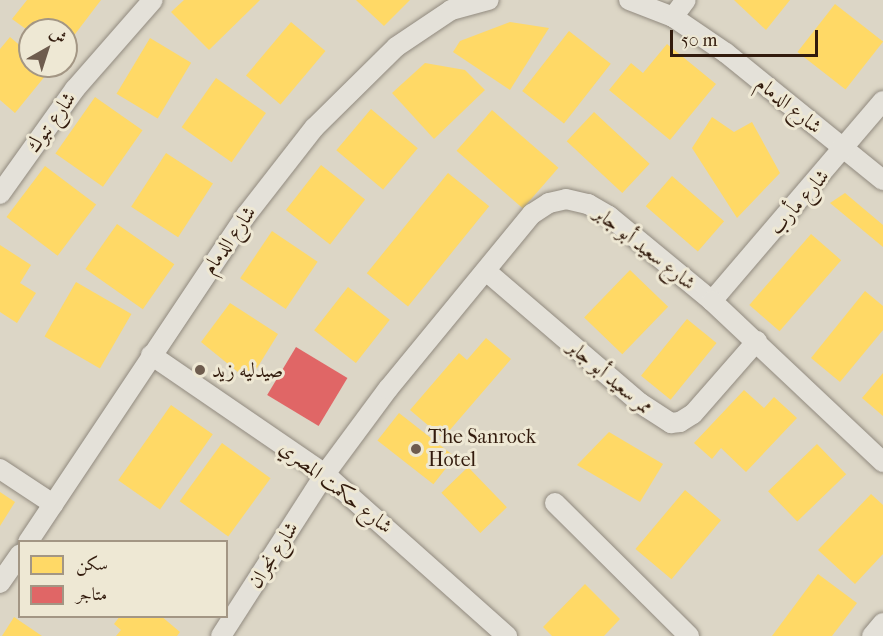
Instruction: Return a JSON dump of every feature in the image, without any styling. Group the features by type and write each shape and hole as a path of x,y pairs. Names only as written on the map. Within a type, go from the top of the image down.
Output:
{"street":[{"name":"شارع تبوك","path":"0,194 75,89 153,0"},
{"name":"شارع الدمام","path":"29,540 247,214 336,104 372,67 419,31 451,10 489,0"},
{"name":"شارع الدمام","path":"629,0 673,17 726,53 883,180"},
{"path":"673,17 686,0"},
{"name":"شارع مأرب","path":"712,301 844,150 883,101"},
{"name":"شارع سعيد أبو جابر","path":"325,474 388,388 532,214 549,203 566,199 588,204 609,216 712,301 883,462"},
{"name":"ممر سعيد أبو جابر","path":"486,271 640,404 670,423 680,422 693,414 757,341"},
{"name":"شارع حكمت المصري","path":"151,356 325,474 507,636"},
{"path":"0,469 53,504"},
{"name":"شارع نجران","path":"221,636 325,474"},
{"path":"555,504 688,636"},
{"path":"0,583 18,557"},
{"path":"872,636 883,623"}],"building: سكن":[{"path":"27,0 101,0 78,30 78,18 18,18 18,23 12,19"},
{"path":"184,0 260,0 209,50 171,12"},
{"path":"356,0 410,0 384,26"},
{"path":"734,0 790,0 766,30"},
{"path":"835,4 883,42 846,90 797,52"},
{"path":"291,22 325,51 280,105 246,76"},
{"path":"510,22 549,28 510,90 453,52 460,41"},
{"path":"569,31 611,64 564,124 522,91"},
{"path":"10,37 18,44 18,78 43,78 15,113 0,100 0,49"},
{"path":"150,38 191,63 158,118 117,94"},
{"path":"667,44 716,84 670,140 609,90 631,63 643,73"},
{"path":"425,63 465,70 485,90 434,139 392,93"},
{"path":"216,78 266,113 232,162 182,127"},
{"path":"95,97 143,130 103,187 55,154"},
{"path":"371,109 418,148 383,190 336,150"},
{"path":"492,110 558,168 523,208 457,151"},
{"path":"594,112 650,164 622,193 567,141"},
{"path":"712,117 734,132 752,122 780,173 737,218 692,148"},
{"path":"166,153 213,183 178,237 131,207"},
{"path":"321,165 365,199 330,244 286,210"},
{"path":"45,166 96,205 58,256 6,217"},
{"path":"448,173 489,206 408,307 367,273"},
{"path":"672,176 724,221 698,251 646,206"},
{"path":"845,193 883,225 883,247 830,203"},
{"path":"117,224 174,264 143,309 85,269"},
{"path":"272,231 318,262 286,309 240,278"},
{"path":"811,234 841,260 780,331 749,305"},
{"path":"0,245 31,265 20,283 36,293 17,323 0,312"},
{"path":"630,270 668,307 622,354 584,317"},
{"path":"76,282 131,314 100,369 44,337"},
{"path":"348,287 390,320 356,363 314,330"},
{"path":"865,291 883,306 883,330 840,382 811,358"},
{"path":"230,303 278,334 249,381 201,342"},
{"path":"687,319 717,343 671,400 641,376"},
{"path":"486,338 511,359 443,438 410,410 459,353 467,360"},
{"path":"883,373 883,416 862,398"},
{"path":"744,390 764,408 774,397 797,418 746,472 721,448 712,459 694,443"},
{"path":"171,405 213,434 160,510 118,480"},
{"name":"The Sanrock Hotel","path":"399,413 455,457 433,484 377,441"},
{"path":"609,432 663,464 640,502 577,465"},
{"path":"222,443 271,478 228,537 180,501"},
{"path":"817,444 846,474 797,521 768,491"},
{"path":"468,467 507,507 480,533 441,493"},
{"path":"685,490 721,520 672,579 636,549"},
{"path":"0,492 15,502 0,526"},
{"path":"871,494 883,505 883,554 855,584 818,550"},
{"path":"818,574 857,603 832,636 772,636"},
{"path":"585,584 620,619 604,636 552,636 543,627"},
{"path":"14,617 42,636 2,636"},
{"path":"118,618 163,618 180,632 177,636 116,636 121,630 114,624"}],"building: متاجر":[{"path":"296,347 347,378 319,426 267,395"}],"place":[{"name":"صيدليه زيد","path":"200,370"},
{"name":"The Sanrock Hotel","path":"416,449"}]}
